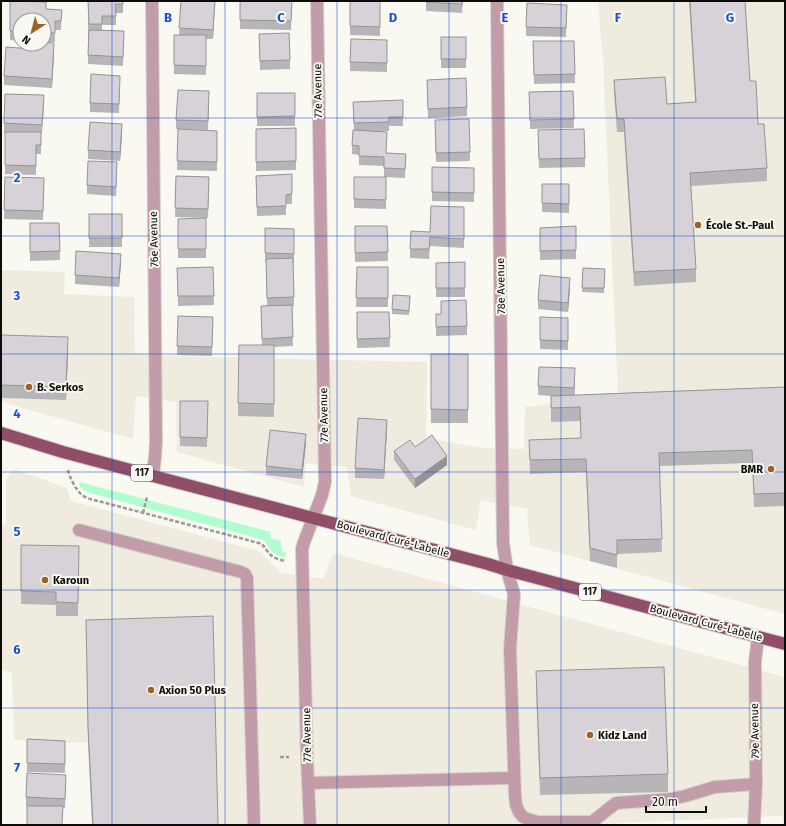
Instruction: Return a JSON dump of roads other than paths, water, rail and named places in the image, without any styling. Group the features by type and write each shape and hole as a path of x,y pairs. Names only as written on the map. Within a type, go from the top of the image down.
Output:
{"main road":[{"name":"Boulevard Curé-Labelle","path":"1,433 63,452 152,476 785,644"}],"street":[{"name":"76e Avenue","path":"152,1 156,442 156,457 152,476"},
{"name":"77e Avenue","path":"310,825 302,549 322,495 325,482 317,1"},
{"name":"78e Avenue","path":"497,1 503,543 514,594 510,649 516,805 518,812 523,817 537,822 592,823"},
{"path":"79,530 245,574 247,578 254,825"},
{"name":"79e Avenue","path":"754,825 756,784 754,678 755,651 758,636"},
{"path":"308,783 514,778"},
{"path":"592,823 616,803 671,799 715,788 756,784"}],"place":[{"name":"École St.-Paul","path":"698,225"},
{"name":"B. Serkos","path":"29,387"},
{"name":"BMR","path":"771,469"},
{"name":"Karoun","path":"45,580"},
{"name":"Axion 50 Plus","path":"151,690"},
{"name":"Kidz Land","path":"590,735"}]}
